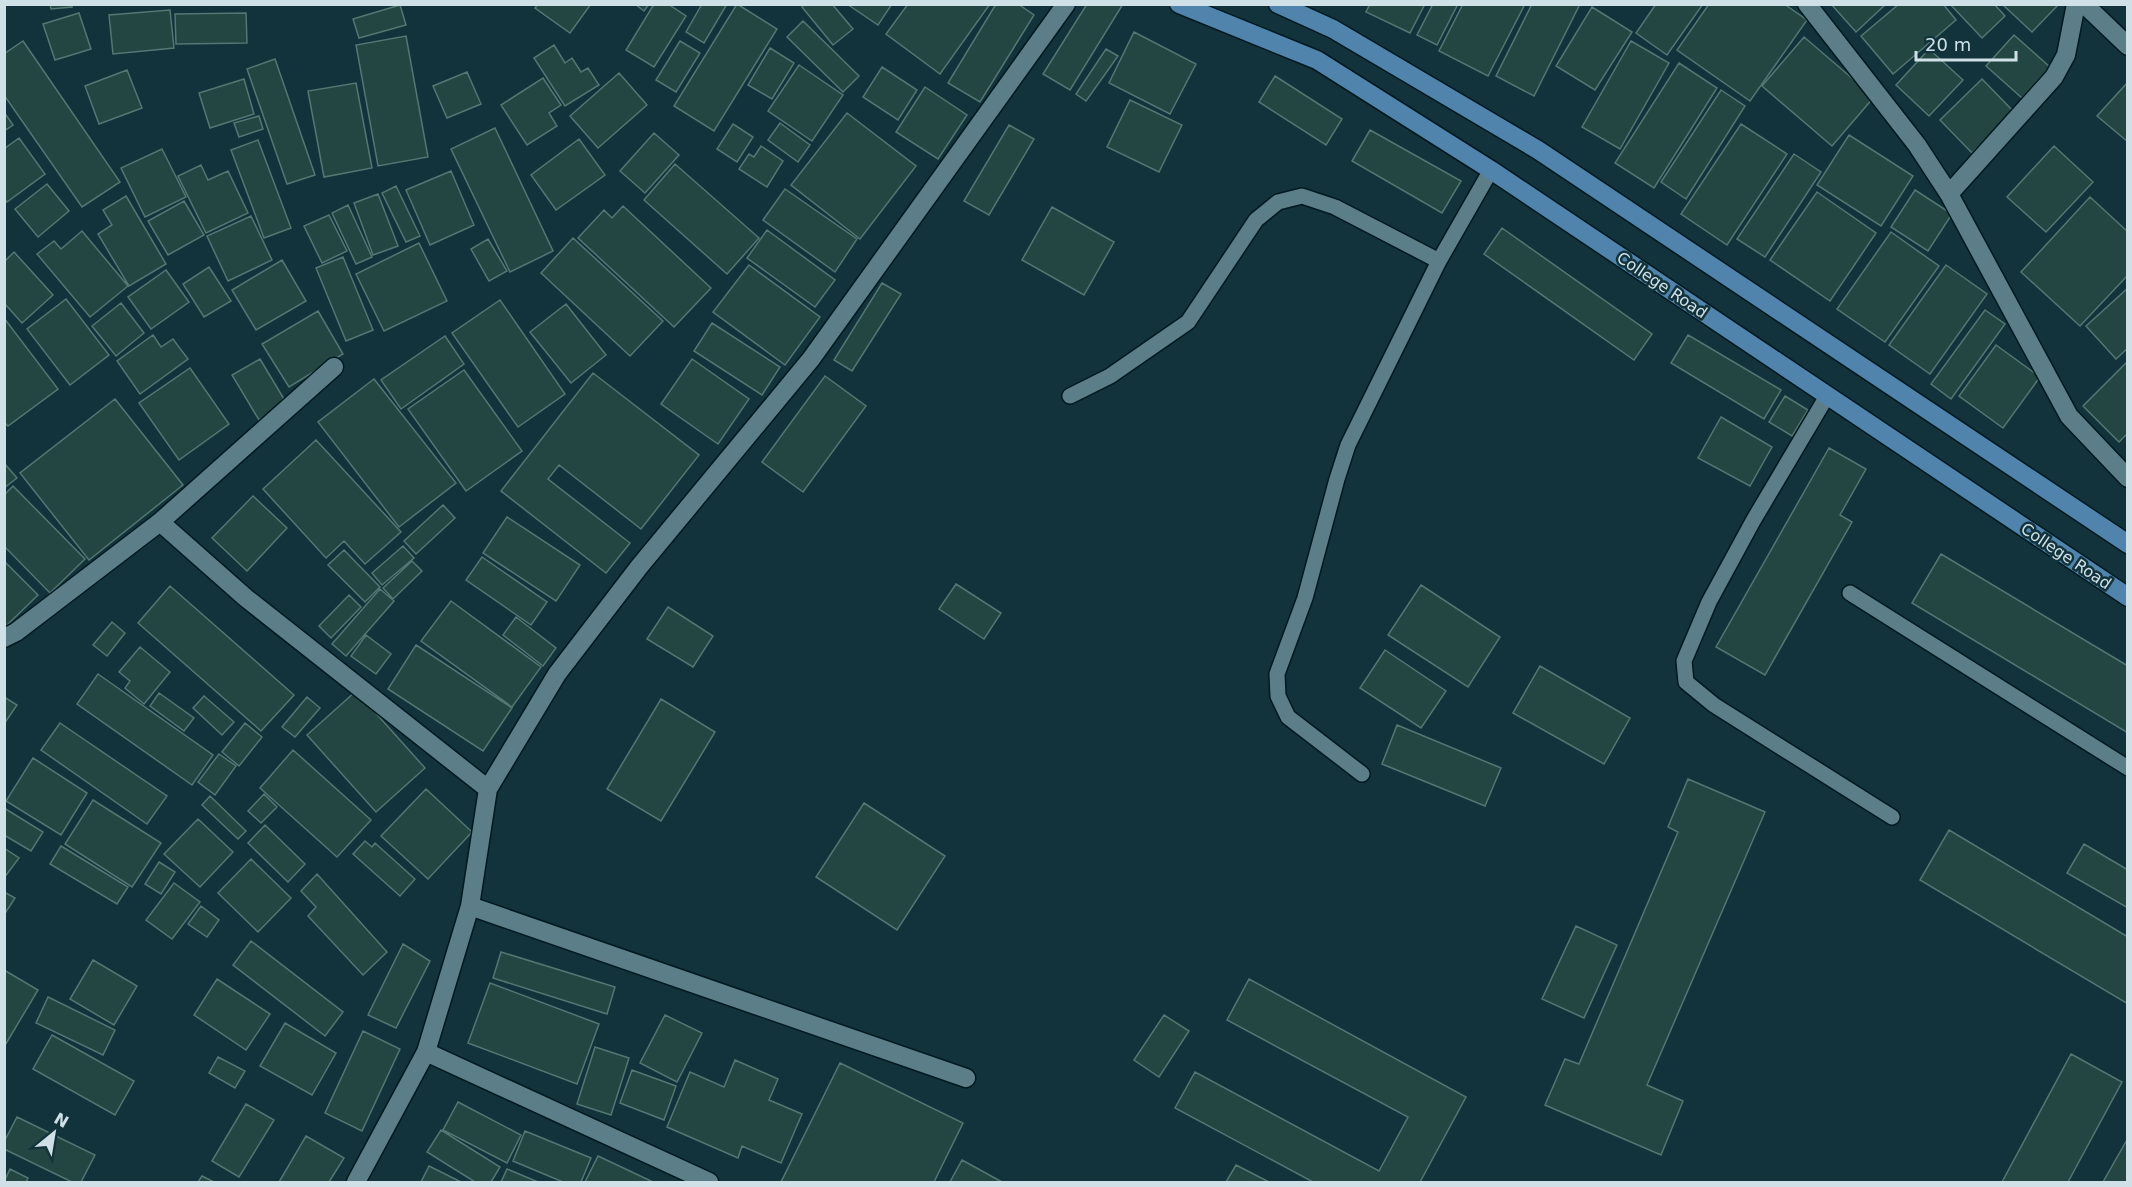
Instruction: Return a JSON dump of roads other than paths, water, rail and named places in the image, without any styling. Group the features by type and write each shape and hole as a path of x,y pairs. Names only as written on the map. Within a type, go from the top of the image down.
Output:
{"main road":[{"name":"College Road","path":"1179,4 1317,60 1491,170 2127,597"},
{"path":"1278,4 1333,29 1538,150 2127,544"}],"street":[{"path":"356,1182 426,1052 470,906 488,789 557,674 639,567 811,359 1066,4"},
{"path":"1807,4 1917,145 1949,194 2069,416 2127,478"},
{"path":"1949,194 2054,77 2066,55 2076,4"},
{"path":"2084,4 2127,46"},
{"path":"4,638 16,632 159,522 334,367"},
{"path":"159,522 246,598 488,789"},
{"path":"470,906 966,1078"},
{"path":"426,1052 709,1182"}],"lane":[{"path":"1362,774 1288,717 1278,696 1277,674 1305,598 1348,446 1439,261 1491,170"},
{"path":"1070,396 1110,376 1188,322 1256,220 1278,202 1302,196 1335,207 1439,261"},
{"path":"1827,396 1753,521 1709,602 1684,662 1686,682 1714,705 1892,817"},
{"path":"1850,593 2127,768"}]}
